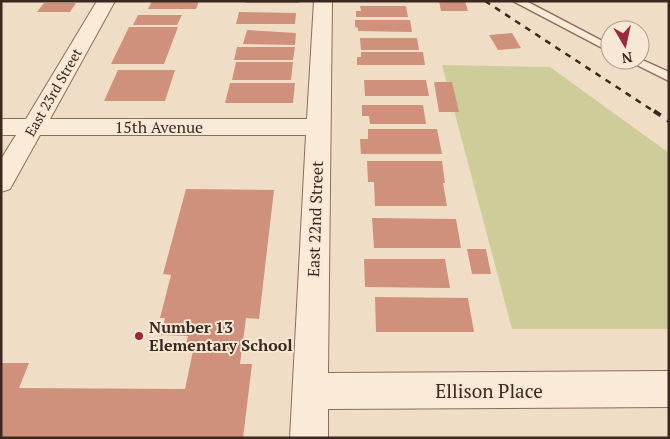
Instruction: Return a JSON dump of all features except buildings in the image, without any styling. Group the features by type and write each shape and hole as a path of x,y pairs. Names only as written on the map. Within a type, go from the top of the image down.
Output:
{"street":[{"name":"East 23rd Street","path":"1,182 106,1"},
{"name":"East 22nd Street","path":"309,438 323,1"},
{"name":"15th Avenue","path":"1,127 318,127"},
{"name":"Ellison Place","path":"310,391 669,389"}],"lane":[{"path":"518,1 600,44"},
{"path":"650,68 669,77"}],"shaded area":[{"path":"442,65 550,67 669,153 669,329 512,329"}],"railway":[{"path":"485,1 655,112"},
{"path":"654,111 669,121"}],"place":[{"name":"Number 13 Elementary School","path":"139,336"}]}
